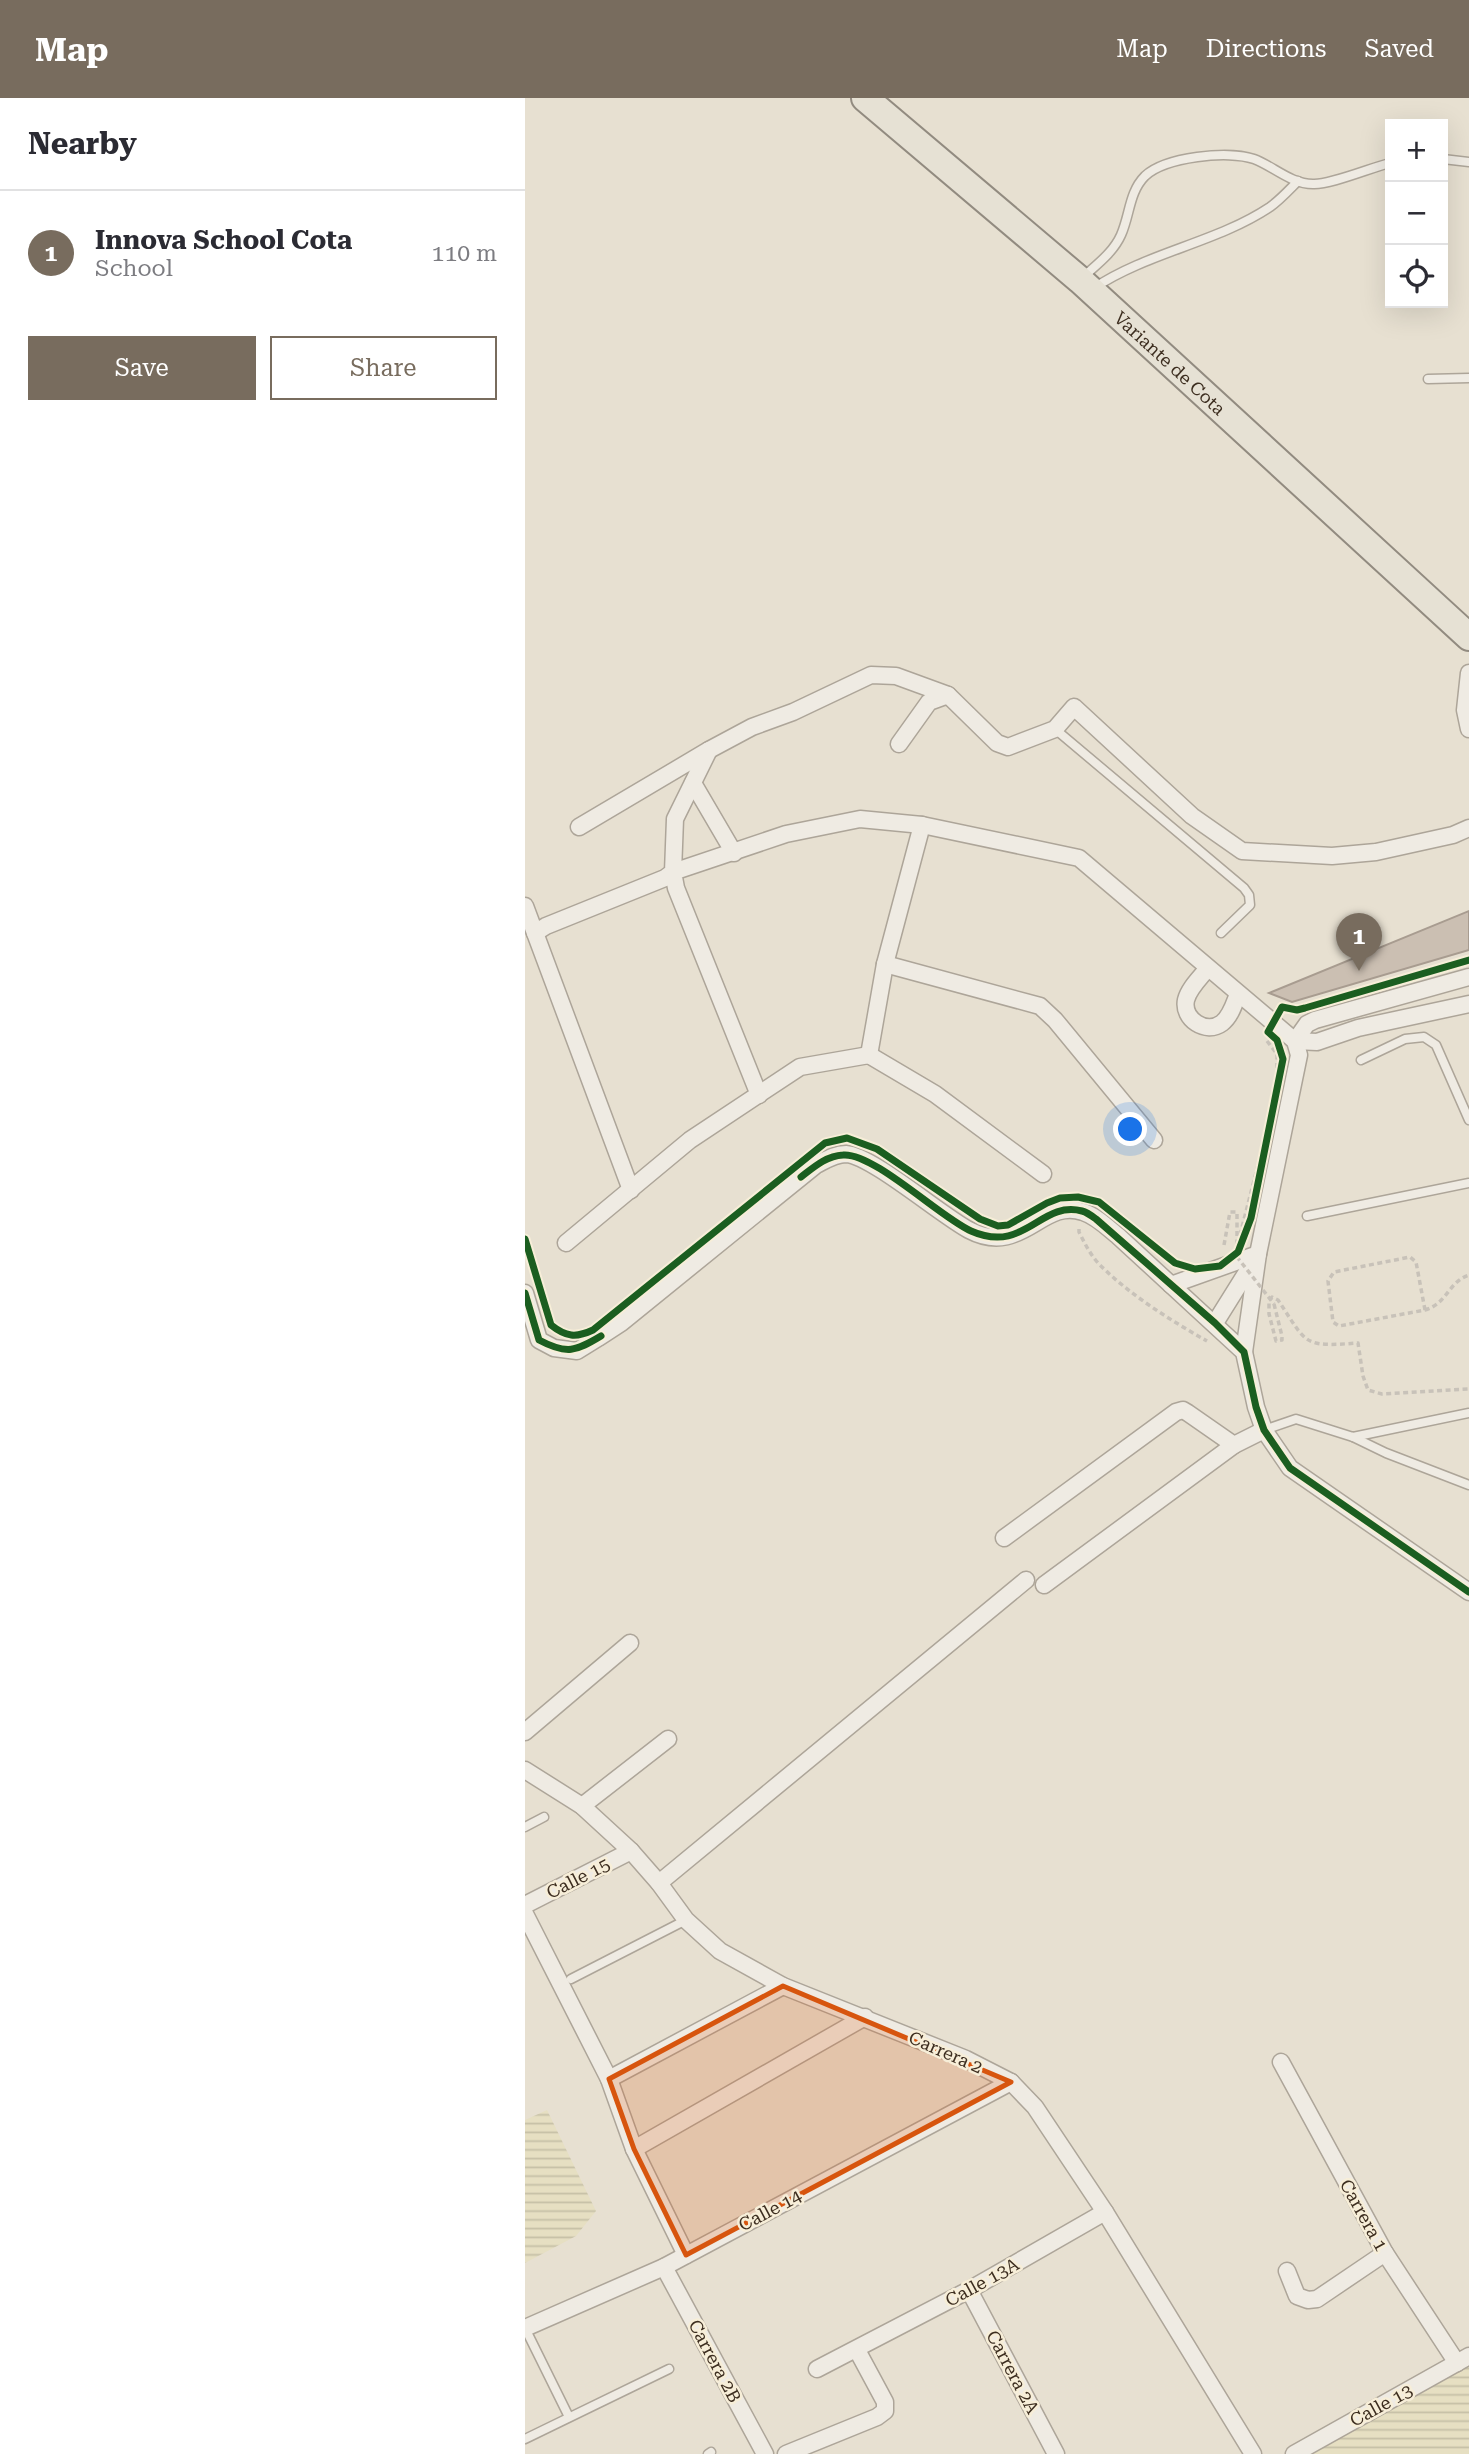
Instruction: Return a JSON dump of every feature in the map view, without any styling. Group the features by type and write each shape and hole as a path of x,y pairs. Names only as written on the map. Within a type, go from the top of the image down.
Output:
{"main road":[{"name":"Variante de Cota","path":"865,98 1086,285 1469,637"}],"street":[{"path":"1469,673 1465,710 1469,729"},
{"path":"579,827 752,727 793,712 871,675 896,676 948,695 997,743 1008,747 1055,729 1074,707 1192,816 1243,851 1332,856 1376,852 1453,835 1469,828"},
{"path":"899,744 929,702 948,695"},
{"path":"709,750 675,819 673,872 676,888 758,1095"},
{"path":"694,783 734,853"},
{"path":"535,933 546,926 665,878 673,872 786,834 860,819 922,825 1079,858 1238,994 1268,1029 1295,1041 1317,1042 1358,1028 1469,1004"},
{"path":"869,1055 885,964 922,825"},
{"path":"525,906 631,1190"},
{"path":"885,964 1040,1006 1064,1030 1154,1140"},
{"path":"1208,968 1191,989 1186,1001 1188,1013 1196,1024 1209,1027 1221,1024 1230,1014 1238,994"},
{"path":"1295,1041 1307,1024 1315,1020 1469,977"},
{"path":"1295,1041 1299,1055 1258,1254 1244,1352 1256,1406 1264,1430 1290,1468 1469,1592"},
{"path":"566,1243 690,1140 800,1067 869,1055 935,1094 1043,1174"},
{"path":"525,1293 539,1340 554,1348 577,1351 621,1323 816,1165 830,1157 846,1154 876,1167 969,1230 993,1239 1021,1233 1033,1223 1061,1211 1081,1211 1118,1236 1244,1352"},
{"path":"1171,1285 1258,1254"},
{"path":"1215,1323 1258,1254"},
{"path":"1004,1538 1176,1412 1183,1410 1234,1445"},
{"path":"1044,1586 1234,1445 1264,1430"},
{"path":"659,1883 1026,1580"},
{"path":"525,1732 631,1643"},
{"path":"582,1806 668,1739"},
{"name":"Carrera 2","path":"525,1770 582,1806 631,1851 686,1920 720,1951 783,1986 966,2059 1011,2082 1035,2107 1105,2212 1253,2454"},
{"name":"Calle 15","path":"525,1905 631,1851"},
{"path":"525,1914 608,2079 634,2149 686,2255"},
{"path":"608,2079 783,1986"},
{"path":"634,2149 865,2017"},
{"name":"Carrera 1","path":"1280,2062 1385,2253 1463,2359"},
{"name":"Calle 14","path":"525,2328 664,2267 1011,2082"},
{"name":"Calle 13A","path":"817,2369 969,2290 1105,2212"},
{"path":"1287,2270 1297,2296 1308,2300 1317,2299 1385,2253"},
{"name":"Carrera 2B","path":"664,2267 765,2454"},
{"name":"Carrera 2A","path":"969,2290 1056,2454"},
{"path":"786,2454 877,2417 885,2411 885,2402 857,2350"},
{"name":"Calle 13","path":"1294,2454 1463,2359"}],"lane":[{"path":"1086,285 1123,232 1133,192 1145,176 1159,166 1213,156 1241,156 1254,159 1298,181 1313,184 1385,164"},
{"path":"1448,160 1469,162"},
{"path":"1086,285 1235,225 1271,206 1298,181"},
{"path":"1428,379 1469,378"},
{"path":"1055,729 1244,888 1249,895 1250,905 1221,933"},
{"path":"1361,1060 1405,1039 1424,1037 1436,1045 1469,1120"},
{"path":"1307,1216 1469,1184"},
{"path":"1353,1437 1469,1413"},
{"path":"1264,1430 1296,1419 1353,1437 1386,1453 1469,1485"},
{"path":"525,1827 544,1817"},
{"path":"571,1979 686,1920"},
{"path":"525,2328 569,2417"},
{"path":"525,2439 669,2369"}],"path":[{"path":"1268,1029 1277,1040 1283,1059 1276,1086"},
{"path":"1268,1029 1277,1055 1276,1086"},
{"path":"1233,1249 1240,1234 1249,1195 1263,1155"},
{"path":"1227,1262 1242,1245 1251,1218 1263,1155"},
{"path":"1081,1211 1079,1233 1099,1265 1161,1313 1210,1344"},
{"path":"1224,1245 1230,1212 1237,1212 1237,1257 1266,1293 1274,1304 1282,1336 1282,1340 1274,1340 1269,1314 1269,1301 1272,1297 1278,1300 1305,1340 1320,1346 1358,1343 1368,1390 1382,1394 1469,1389"},
{"path":"1425,1310 1416,1262 1410,1257 1334,1272 1328,1281 1333,1322 1339,1326 1425,1310 1437,1307 1461,1278 1469,1275"}],"highlighted area":[{"path":"783,1986 1011,2082 686,2255 634,2149 609,2079"}],"shaded area":[{"path":"547,2110 596,2211 576,2236 525,2263 525,2120"},
{"path":"1469,2355 1469,2454 1303,2454"}],"building":[{"path":"1469,911 1469,950 1292,1002 1269,993"}],"cycle path":[{"path":"525,1239 551,1325 571,1335 587,1333 825,1143 847,1138 877,1149 980,1219 998,1226 1008,1225 1060,1198 1078,1197 1099,1202 1175,1263 1195,1269 1220,1266 1238,1252 1251,1218 1283,1059 1277,1040 1268,1032 1282,1007 1297,1010 1305,1008 1469,960"},
{"path":"801,1177 831,1157 856,1157 889,1174 958,1224 990,1237 1019,1232 1055,1213 1067,1210 1089,1214 1215,1323 1244,1352 1264,1430 1290,1468 1469,1592"},
{"path":"525,1293 539,1340 557,1348 571,1349 601,1336"}],"place":[{"name":"Innova School Cota","path":"1359,971"}]}
